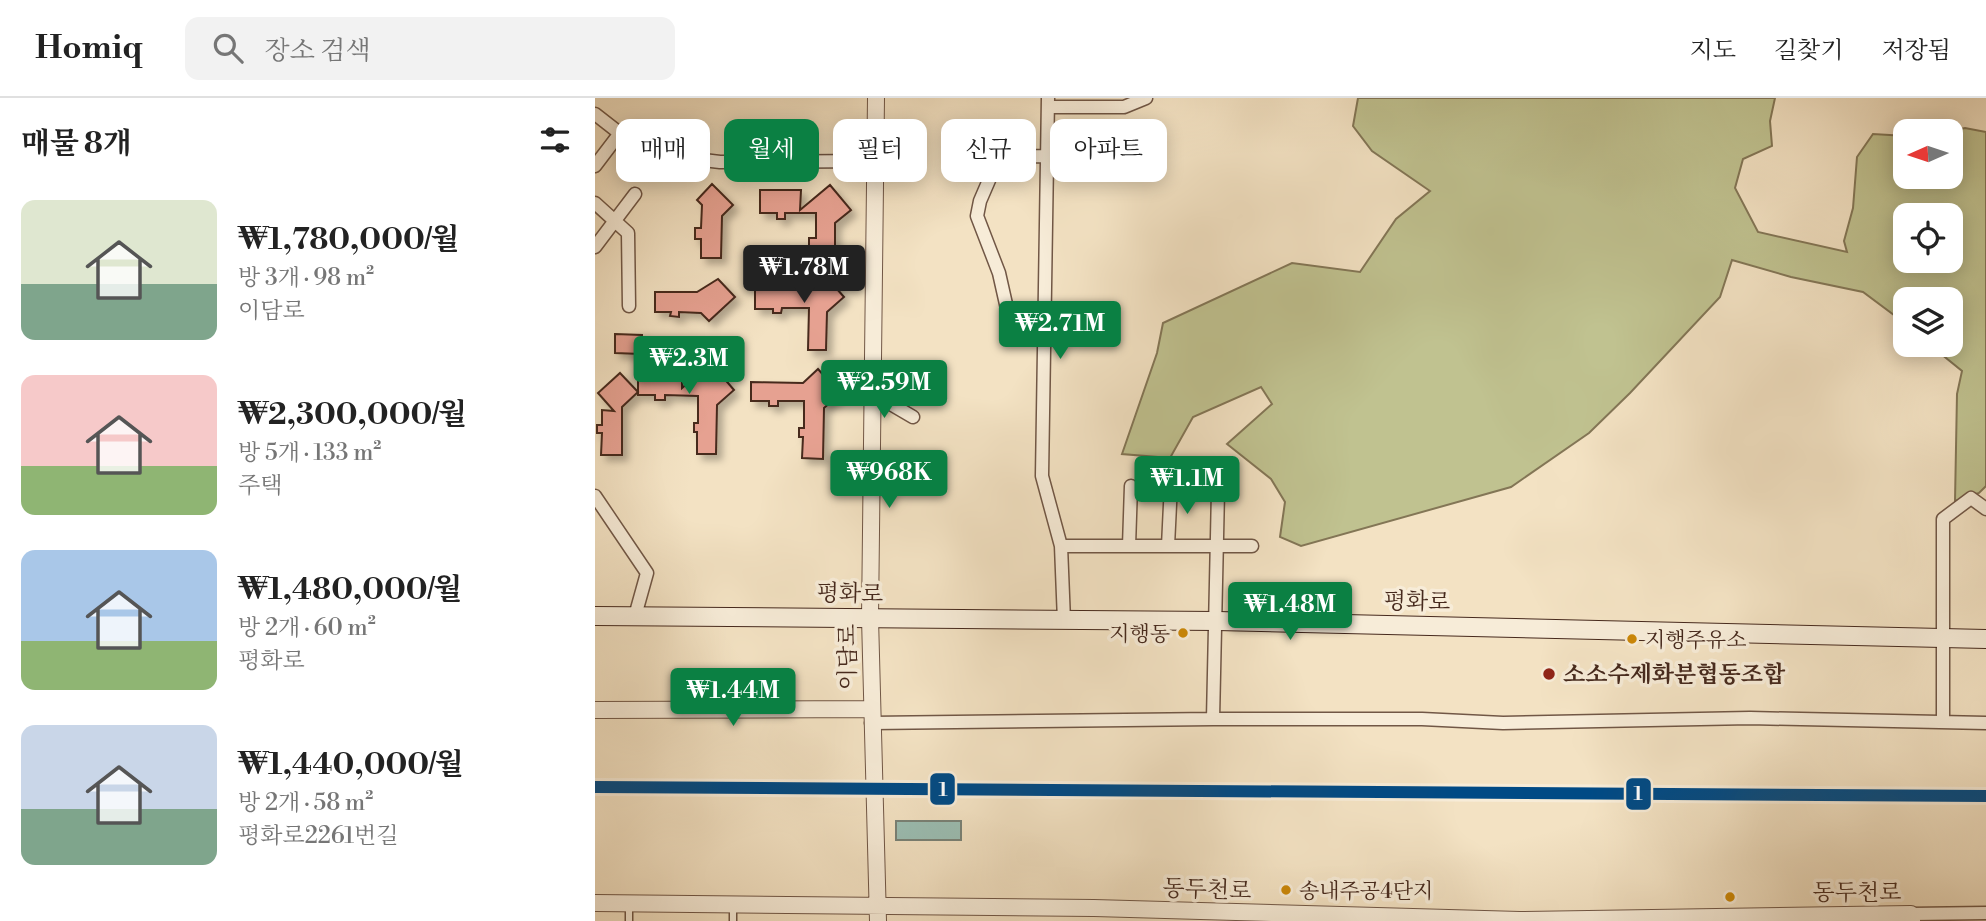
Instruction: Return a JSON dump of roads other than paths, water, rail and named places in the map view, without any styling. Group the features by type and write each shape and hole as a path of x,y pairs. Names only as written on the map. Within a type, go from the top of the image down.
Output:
{"main road":[{"name":"평화로","path":"595,616 1217,621 1986,639"}],"street":[{"name":"이담로","path":"875,119 876,98"},
{"path":"1064,621 1061,546 1042,476 1048,102 1123,107 1146,98"},
{"path":"595,114 616,131"},
{"path":"595,166 616,139"},
{"path":"1008,313 999,273 977,216 980,201 999,157 1047,156"},
{"path":"710,161 833,161"},
{"name":"이담로","path":"874,182 870,618 878,914"},
{"path":"595,247 635,194"},
{"path":"595,203 614,223 624,228 630,242 629,306"},
{"path":"872,393 913,417"},
{"path":"1168,546 1171,484"},
{"path":"1129,546 1131,486"},
{"path":"1213,719 1218,491"},
{"path":"595,496 647,573 635,616"},
{"path":"1943,722 1943,519 1971,498 1986,509"},
{"path":"1061,546 1252,546"},
{"path":"595,710 871,716 1422,719 1503,723 1750,718 1986,723"},
{"name":"동두천로","path":"595,902 733,913 1065,914 1520,921 1773,919 1851,915 1911,918 1986,913"},
{"path":"1851,915 1873,921"}],"lane":[{"path":"629,903 629,921"}],"water":[{"path":"896,821 961,821 961,840 896,840"}],"place":[{"name":"지행동","path":"1183,633"},
{"name":"지행주유소","path":"1632,639"},
{"name":"소소수제화분협동조합","path":"1549,674"},
{"name":"송내주공4단지","path":"1286,890"}]}
